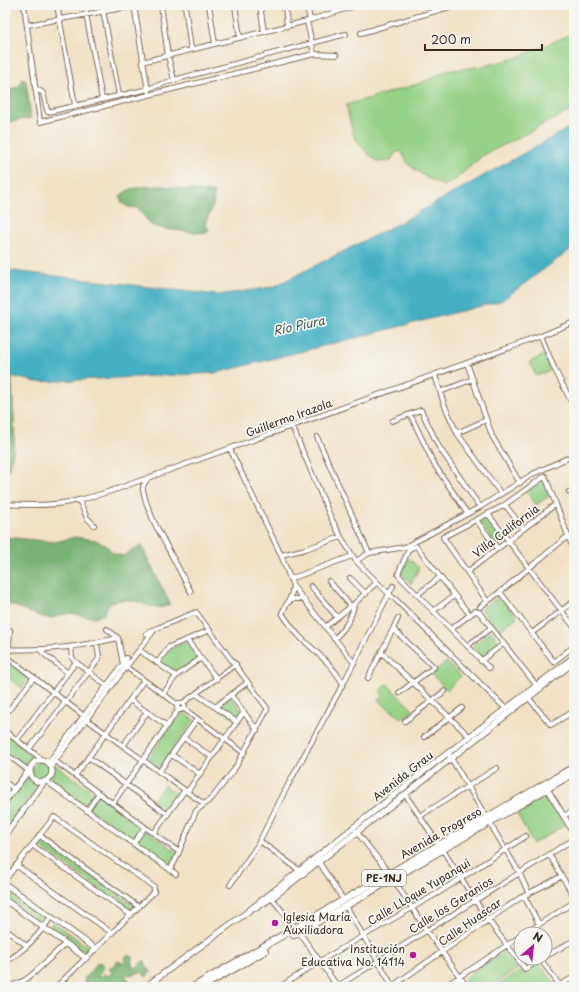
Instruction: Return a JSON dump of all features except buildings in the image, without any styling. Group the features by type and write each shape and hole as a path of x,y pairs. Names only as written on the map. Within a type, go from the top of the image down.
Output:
{"main road":[{"name":"Avenida Progreso","path":"193,987 345,903 546,786 574,767"},
{"name":"Avenida Progreso","path":"546,786 574,773"},
{"name":"Avenida Progreso","path":"202,987 297,930"}],"street":[{"path":"24,5 40,122 314,54 336,55"},
{"path":"57,5 75,105"},
{"path":"102,5 119,95"},
{"path":"161,5 168,56 174,80"},
{"path":"185,5 191,50"},
{"path":"209,5 214,44"},
{"path":"235,5 240,38"},
{"path":"260,5 264,32"},
{"path":"284,5 287,26"},
{"path":"307,5 314,54"},
{"path":"142,62 287,26 358,5"},
{"path":"361,33 456,5"},
{"path":"27,25 134,6 142,62 148,89 147,96"},
{"path":"86,14 102,99"},
{"path":"35,88 43,93 46,110 48,112 148,89 174,80 346,34"},
{"name":"Guillermo Irazola","path":"5,504 50,505 79,500 148,478 230,449 435,375 573,323"},
{"path":"541,336 554,368 574,407"},
{"path":"467,363 492,436 520,483"},
{"path":"435,375 440,392 457,433 501,494"},
{"path":"440,392 473,379"},
{"path":"392,420 421,410 439,447 480,508"},
{"path":"410,414 434,464 467,513"},
{"path":"457,433 486,420"},
{"path":"292,426 331,518 352,556 506,709"},
{"path":"317,437 369,553"},
{"path":"230,449 281,555 293,586 354,663"},
{"path":"356,561 369,553 405,547 467,513 480,508 533,474 574,455"},
{"path":"487,601 443,537 505,505 545,476 574,551"},
{"path":"148,478 143,486 146,502 154,522 191,592"},
{"path":"569,492 574,490"},
{"path":"79,500 87,518 94,525"},
{"name":"Villa California","path":"468,572 556,504"},
{"path":"505,505 524,529"},
{"path":"488,514 574,627"},
{"path":"476,520 498,549"},
{"path":"480,607 568,536"},
{"path":"281,555 302,550 341,537"},
{"path":"470,615 416,546 410,549 398,575 489,668"},
{"path":"290,579 352,556"},
{"path":"417,595 440,577"},
{"path":"350,578 366,594"},
{"path":"329,581 353,605"},
{"path":"325,627 366,594 377,582"},
{"path":"293,586 289,602 282,613 300,636 329,664 340,677 343,684"},
{"path":"311,586 337,617"},
{"path":"230,885 260,841 393,586"},
{"path":"500,592 554,662 574,646"},
{"path":"433,611 454,596"},
{"path":"289,602 303,599"},
{"path":"532,634 574,601"},
{"path":"334,639 349,621 353,605"},
{"path":"450,629 475,611 479,612 537,686"},
{"path":"146,634 196,612 236,664 268,710 234,770 212,798 196,811 170,870"},
{"path":"368,678 398,618"},
{"path":"467,646 491,628"},
{"path":"49,764 54,761 123,664 118,638 107,629"},
{"path":"5,835 51,776 49,764 155,629"},
{"path":"393,629 434,667 399,693"},
{"path":"5,671 8,658 7,649 10,630"},
{"path":"157,663 168,647 210,630"},
{"path":"7,649 40,650 71,647 118,638"},
{"path":"187,640 217,679"},
{"path":"29,749 99,657 97,643"},
{"path":"481,661 503,644"},
{"path":"71,647 72,658 107,686"},
{"path":"40,650 68,673"},
{"path":"139,650 176,676"},
{"path":"381,652 470,737"},
{"name":"Avenida Grau","path":"355,830 405,794 470,737 506,709 527,696 537,686 574,657"},
{"path":"8,658 66,701 105,733 204,804"},
{"path":"126,658 126,667"},
{"path":"164,694 176,676 201,658"},
{"path":"17,740 76,662"},
{"name":"Avenida Grau","path":"270,896 450,755 574,662"},
{"path":"126,667 177,704 183,704 236,664"},
{"path":"5,715 34,677"},
{"path":"75,776 144,680"},
{"path":"215,707 248,682"},
{"path":"406,721 445,691"},
{"path":"196,694 236,722"},
{"path":"231,695 257,730"},
{"path":"527,696 551,725 574,711"},
{"path":"130,700 167,726"},
{"path":"113,803 178,710 177,704"},
{"path":"183,704 185,706 184,709 244,753"},
{"path":"424,737 462,708"},
{"path":"178,710 184,709"},
{"path":"123,746 147,712"},
{"path":"154,833 200,774 244,712"},
{"path":"159,772 197,719"},
{"path":"5,731 41,760 49,764"},
{"path":"184,738 212,757"},
{"path":"5,753 29,770 32,779 39,783 45,782 176,874"},
{"path":"172,755 200,774"},
{"path":"450,755 520,872 526,895 539,924"},
{"path":"88,757 168,814"},
{"path":"5,802 33,763 41,760"},
{"path":"54,761 179,852"},
{"path":"420,816 497,768"},
{"path":"5,782 14,789"},
{"path":"546,786 574,833"},
{"path":"87,811 99,793"},
{"path":"405,794 474,900 513,955"},
{"path":"564,816 574,810"},
{"path":"5,880 54,817 154,888 154,892 56,987"},
{"path":"133,844 145,827"},
{"path":"355,830 391,876 427,931 467,987"},
{"path":"39,835 139,907"},
{"name":"Calle LLoque Yupanqui","path":"280,987 320,961 460,879 526,836"},
{"name":"Calle los Geranios","path":"327,987 337,985 427,931 474,900 574,839"},
{"path":"260,841 299,870"},
{"path":"32,845 131,915"},
{"path":"549,854 574,896"},
{"path":"318,859 345,903 362,936 392,987"},
{"name":"Avenida Grau","path":"145,987 246,913 258,907 299,870 318,859"},
{"path":"16,865 112,933"},
{"name":"Calle Huascar","path":"392,987 526,895 562,876"},
{"path":"5,884 96,949"},
{"path":"270,896 337,985"},
{"path":"5,900 86,958"},
{"path":"536,926 574,902"},
{"path":"5,962 20,953 44,928 51,917"},
{"path":"5,929 27,946"},
{"path":"553,953 574,940"},
{"path":"444,987 513,941"},
{"path":"5,978 9,987 26,980 66,943"},
{"path":"522,966 525,970 531,966"},
{"path":"549,966 561,986 574,977"}],"green space":[{"path":"574,31 574,109 482,156 456,179 444,186 427,178 409,165 401,151 395,153 391,160 378,162 366,152 354,137 346,105 421,83 446,71 484,66 516,58 569,35"},
{"path":"22,79 26,81 31,118 5,123 5,92 19,86"},
{"path":"162,186 214,193 213,205 205,224 209,230 203,233 170,230 152,226 137,208 128,207 122,203 120,196 124,192 140,187"},
{"path":"544,355 550,371 536,376 530,362"},
{"path":"5,377 12,378 14,426 13,450 7,473 5,473"},
{"path":"543,481 549,496 536,505 527,492"},
{"path":"487,518 504,540 497,546 480,522"},
{"path":"5,537 55,542 75,537 95,540 106,545 113,553 123,556 141,545 170,604 161,607 152,607 134,601 120,600 108,606 104,614 99,616 89,617 69,613 47,618 5,603"},
{"path":"409,558 419,568 411,584 401,573"},
{"path":"500,597 517,617 498,631 481,609"},
{"path":"491,631 499,643 482,657 472,646"},
{"path":"187,642 199,658 177,675 160,663 171,649"},
{"path":"11,662 30,676 22,688 6,676 10,670"},
{"path":"447,662 461,676 447,690 431,674"},
{"path":"387,684 414,711 402,719 378,700 383,695 380,691"},
{"path":"231,697 243,712 237,720 217,707"},
{"path":"181,711 194,720 159,770 147,761"},
{"path":"5,734 36,757 26,767 5,750"},
{"path":"37,762 45,762 50,767 48,778 45,780 37,780 32,775 32,767"},
{"path":"54,764 178,853 169,867 50,781 53,776"},
{"path":"27,777 39,787 5,832 5,804"},
{"path":"164,785 179,796 168,811 153,800"},
{"path":"546,791 565,825 533,844 515,809"},
{"path":"41,839 135,906 130,911 38,845"},
{"path":"5,889 46,918 43,923 5,896"},
{"path":"52,923 91,949 86,954 50,929"},
{"path":"506,951 513,960 513,966 517,966 519,968 490,987 470,987 464,979"},
{"path":"128,954 132,957 132,966 136,968 143,961 145,961 151,972 146,977 141,972 133,975 125,975 130,982 129,986 122,983 117,987 84,987 85,978 98,962 101,963 104,968 98,975 99,977 104,974 108,976 112,973 109,968 112,966 116,967 115,964 118,961 125,964 125,958"},
{"path":"534,966 541,966 558,987 496,987 520,971 521,973"}],"water":[{"name":"Río Piura","path":"574,125 574,247 501,301 216,373 37,382 5,375 5,270 218,295 273,287 405,220"}],"place":[{"name":"Iglesia María Auxiliadora","path":"275,923"},
{"name":"Institución Educativa No. 14114","path":"413,955"}]}
